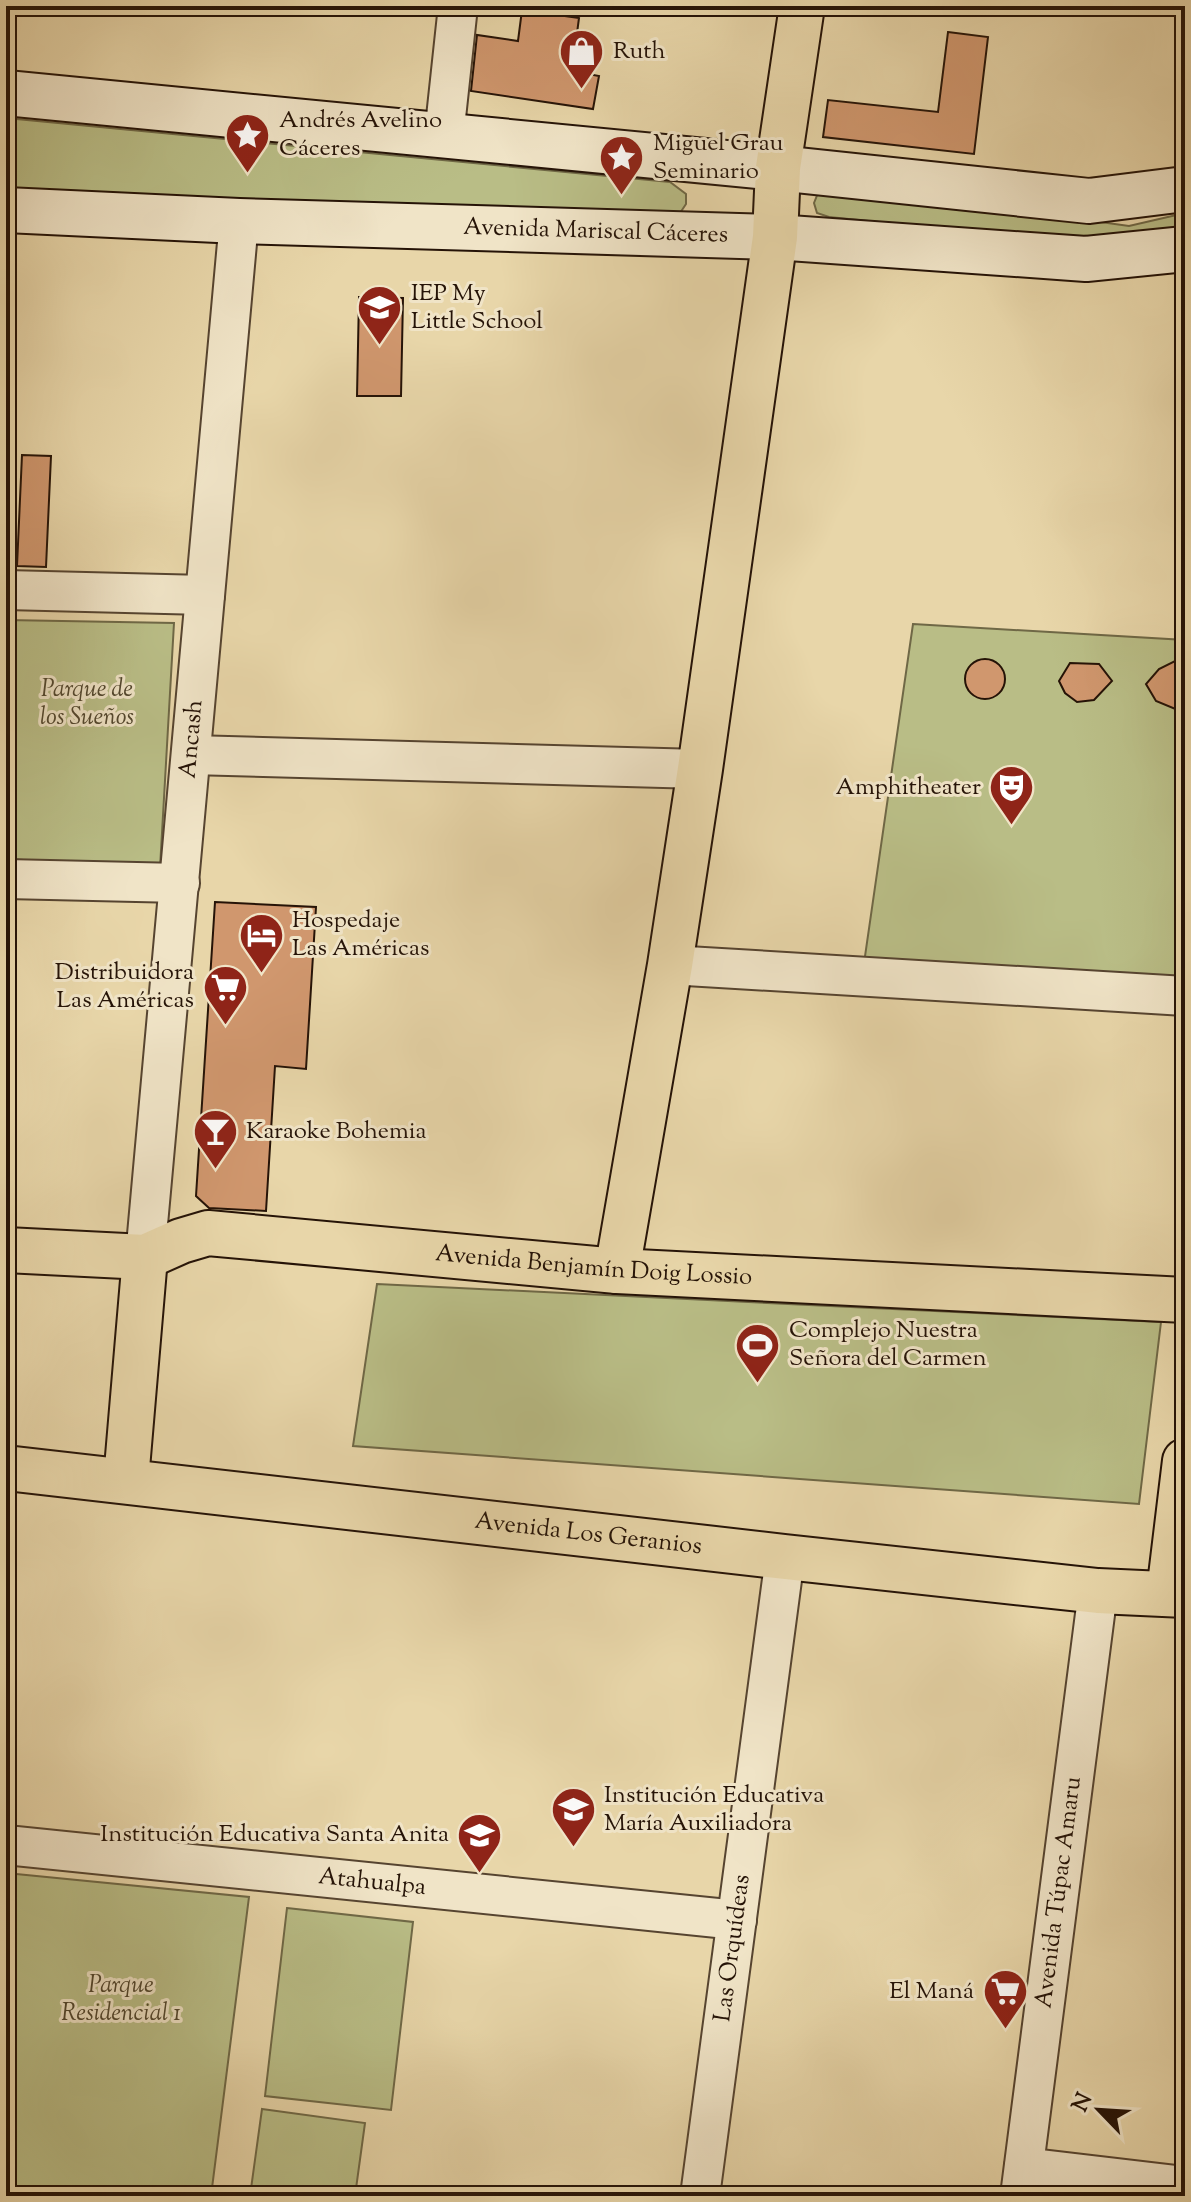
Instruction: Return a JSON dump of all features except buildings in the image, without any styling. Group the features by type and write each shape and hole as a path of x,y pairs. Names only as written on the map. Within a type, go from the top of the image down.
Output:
{"main road":[{"path":"617,1271 700,769 775,237 778,168 802,6"},
{"name":"Avenida Benjamín Doig Lossio","path":"6,1250 145,1257 208,1233 617,1271 1185,1300"},
{"path":"126,1480 145,1257"},
{"path":"1177,1594 1185,1461"},
{"name":"Avenida Los Geranios","path":"6,1468 1098,1591 1177,1594"}],"street":[{"path":"444,136 458,6"},
{"path":"6,93 1089,201 1185,189"},
{"name":"Avenida Mariscal Cáceres","path":"6,210 239,221 775,237 1086,259 1185,249"},
{"name":"Ancash","path":"145,1257 239,221"},
{"path":"6,590 205,595"},
{"path":"191,755 700,769"},
{"path":"6,879 180,883"},
{"path":"670,965 1185,996"},
{"name":"Las Orquídeas","path":"700,2196 785,1557"},
{"name":"Avenida Túpac Amaru","path":"1022,2181 1098,1591"},
{"name":"Atahualpa","path":"6,1845 737,1920"},
{"path":"1022,2181 1185,2186"}],"green space":[{"path":"6,118 670,182 686,194 686,204 680,213 6,195"},
{"path":"818,193 993,207 1129,226 1185,213 1185,234 1059,240 829,217 817,213 814,203"},
{"name":"Parque de los Sueños","path":"6,620 174,623 160,868 6,859"},
{"path":"913,624 1185,640 1185,996 862,977"},
{"name":"Complejo Nuestra Señora del Carmen","path":"377,1284 1161,1322 1139,1504 353,1446"},
{"name":"Parque Residencial 1","path":"6,1873 249,1897 211,2196 6,2196"},
{"path":"287,1908 413,1922 391,2110 265,2096"},
{"path":"262,2109 365,2123 355,2196 250,2196"}],"place":[{"name":"Ruth","path":"582,91"},
{"name":"Andrés Avelino Cáceres","path":"248,174"},
{"name":"Miguel Grau Seminario","path":"622,197"},
{"name":"IEP My Little School","path":"380,347"},
{"name":"Amphitheater","path":"1012,827"},
{"name":"Hospedaje Las Américas","path":"261,974"},
{"name":"Distribuidora Las Américas","path":"225,1026"},
{"name":"Karaoke Bohemia","path":"215,1171"},
{"name":"Complejo Nuestra Señora del Carmen","path":"758,1384"},
{"name":"Institución Educativa María Auxiliadora","path":"573,1849"},
{"name":"Institución Educativa Santa Anita","path":"480,1874"},
{"name":"El Maná","path":"1005,2031"}]}
